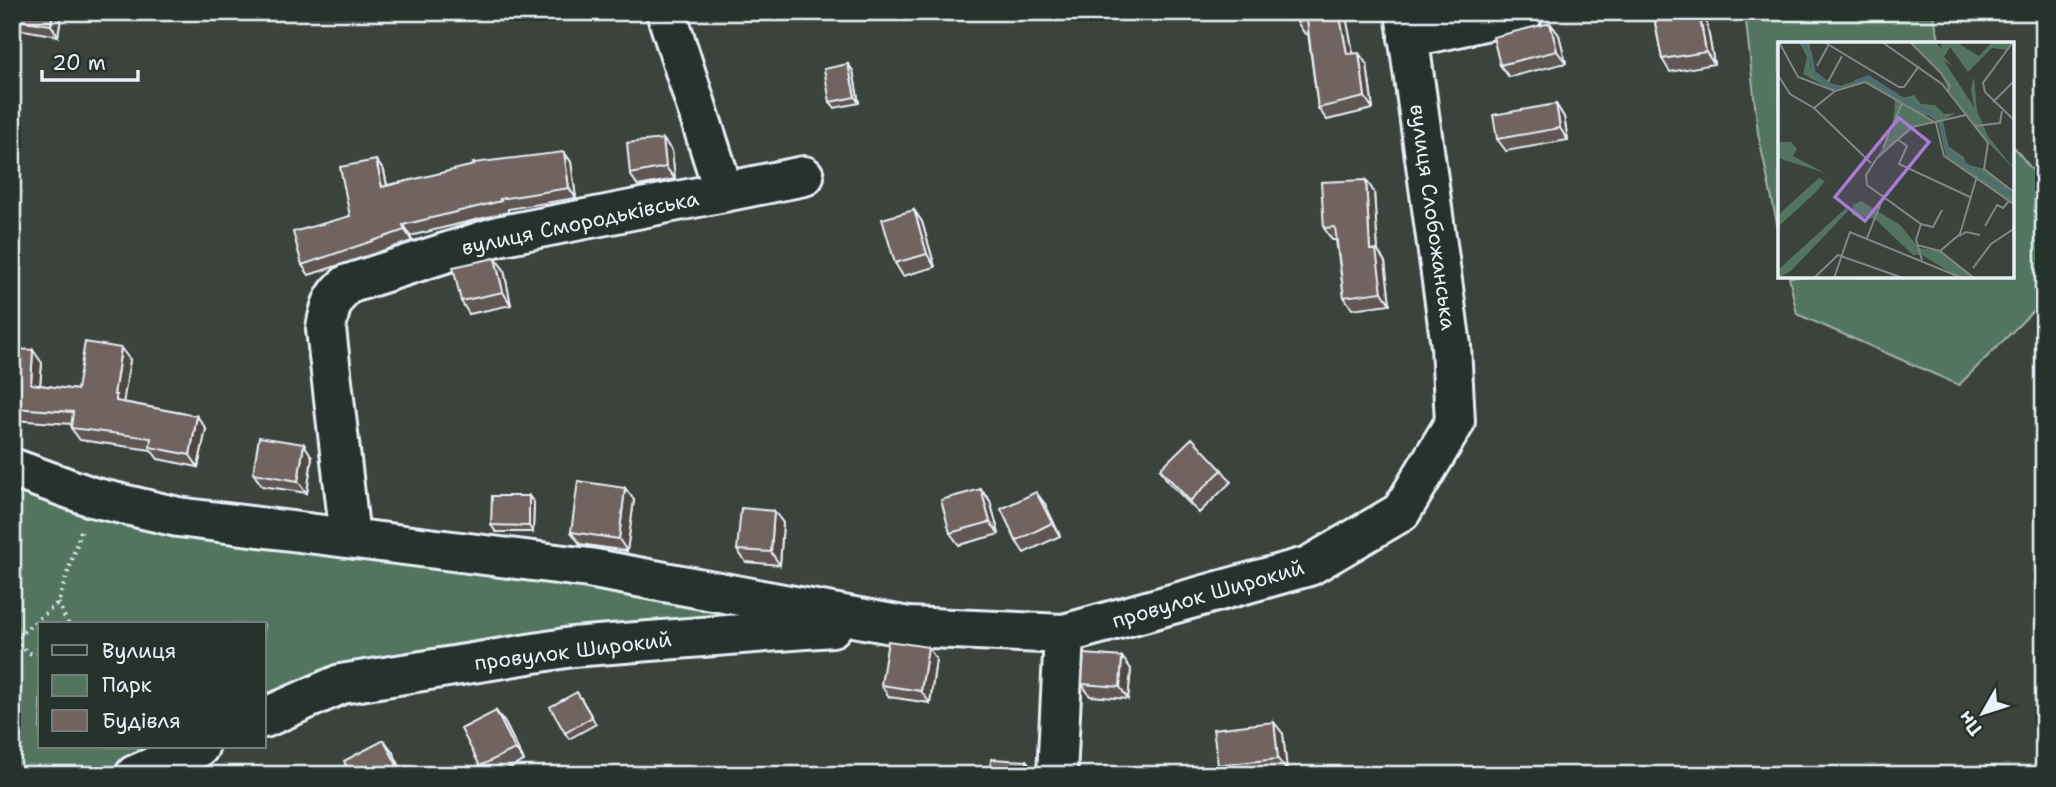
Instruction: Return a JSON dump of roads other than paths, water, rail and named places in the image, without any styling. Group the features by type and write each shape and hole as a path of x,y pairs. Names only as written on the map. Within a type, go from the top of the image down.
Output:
{"street":[{"name":"вулиця Смородьківська","path":"350,538 326,329 336,293 348,284 498,236 724,192 666,12"},
{"path":"1406,25 1524,12"},
{"name":"вулиця Слобожанська","path":"1406,25 1451,346 1455,422"},
{"path":"724,192 804,176"},
{"name":"провулок Широкий","path":"266,717 341,684 572,647 733,633 890,624 1064,634 1309,566 1401,512 1455,422"},
{"path":"12,468 92,498 178,517 589,568 890,624"},
{"path":"1057,775 1064,634"},
{"path":"135,775 197,748"}]}
